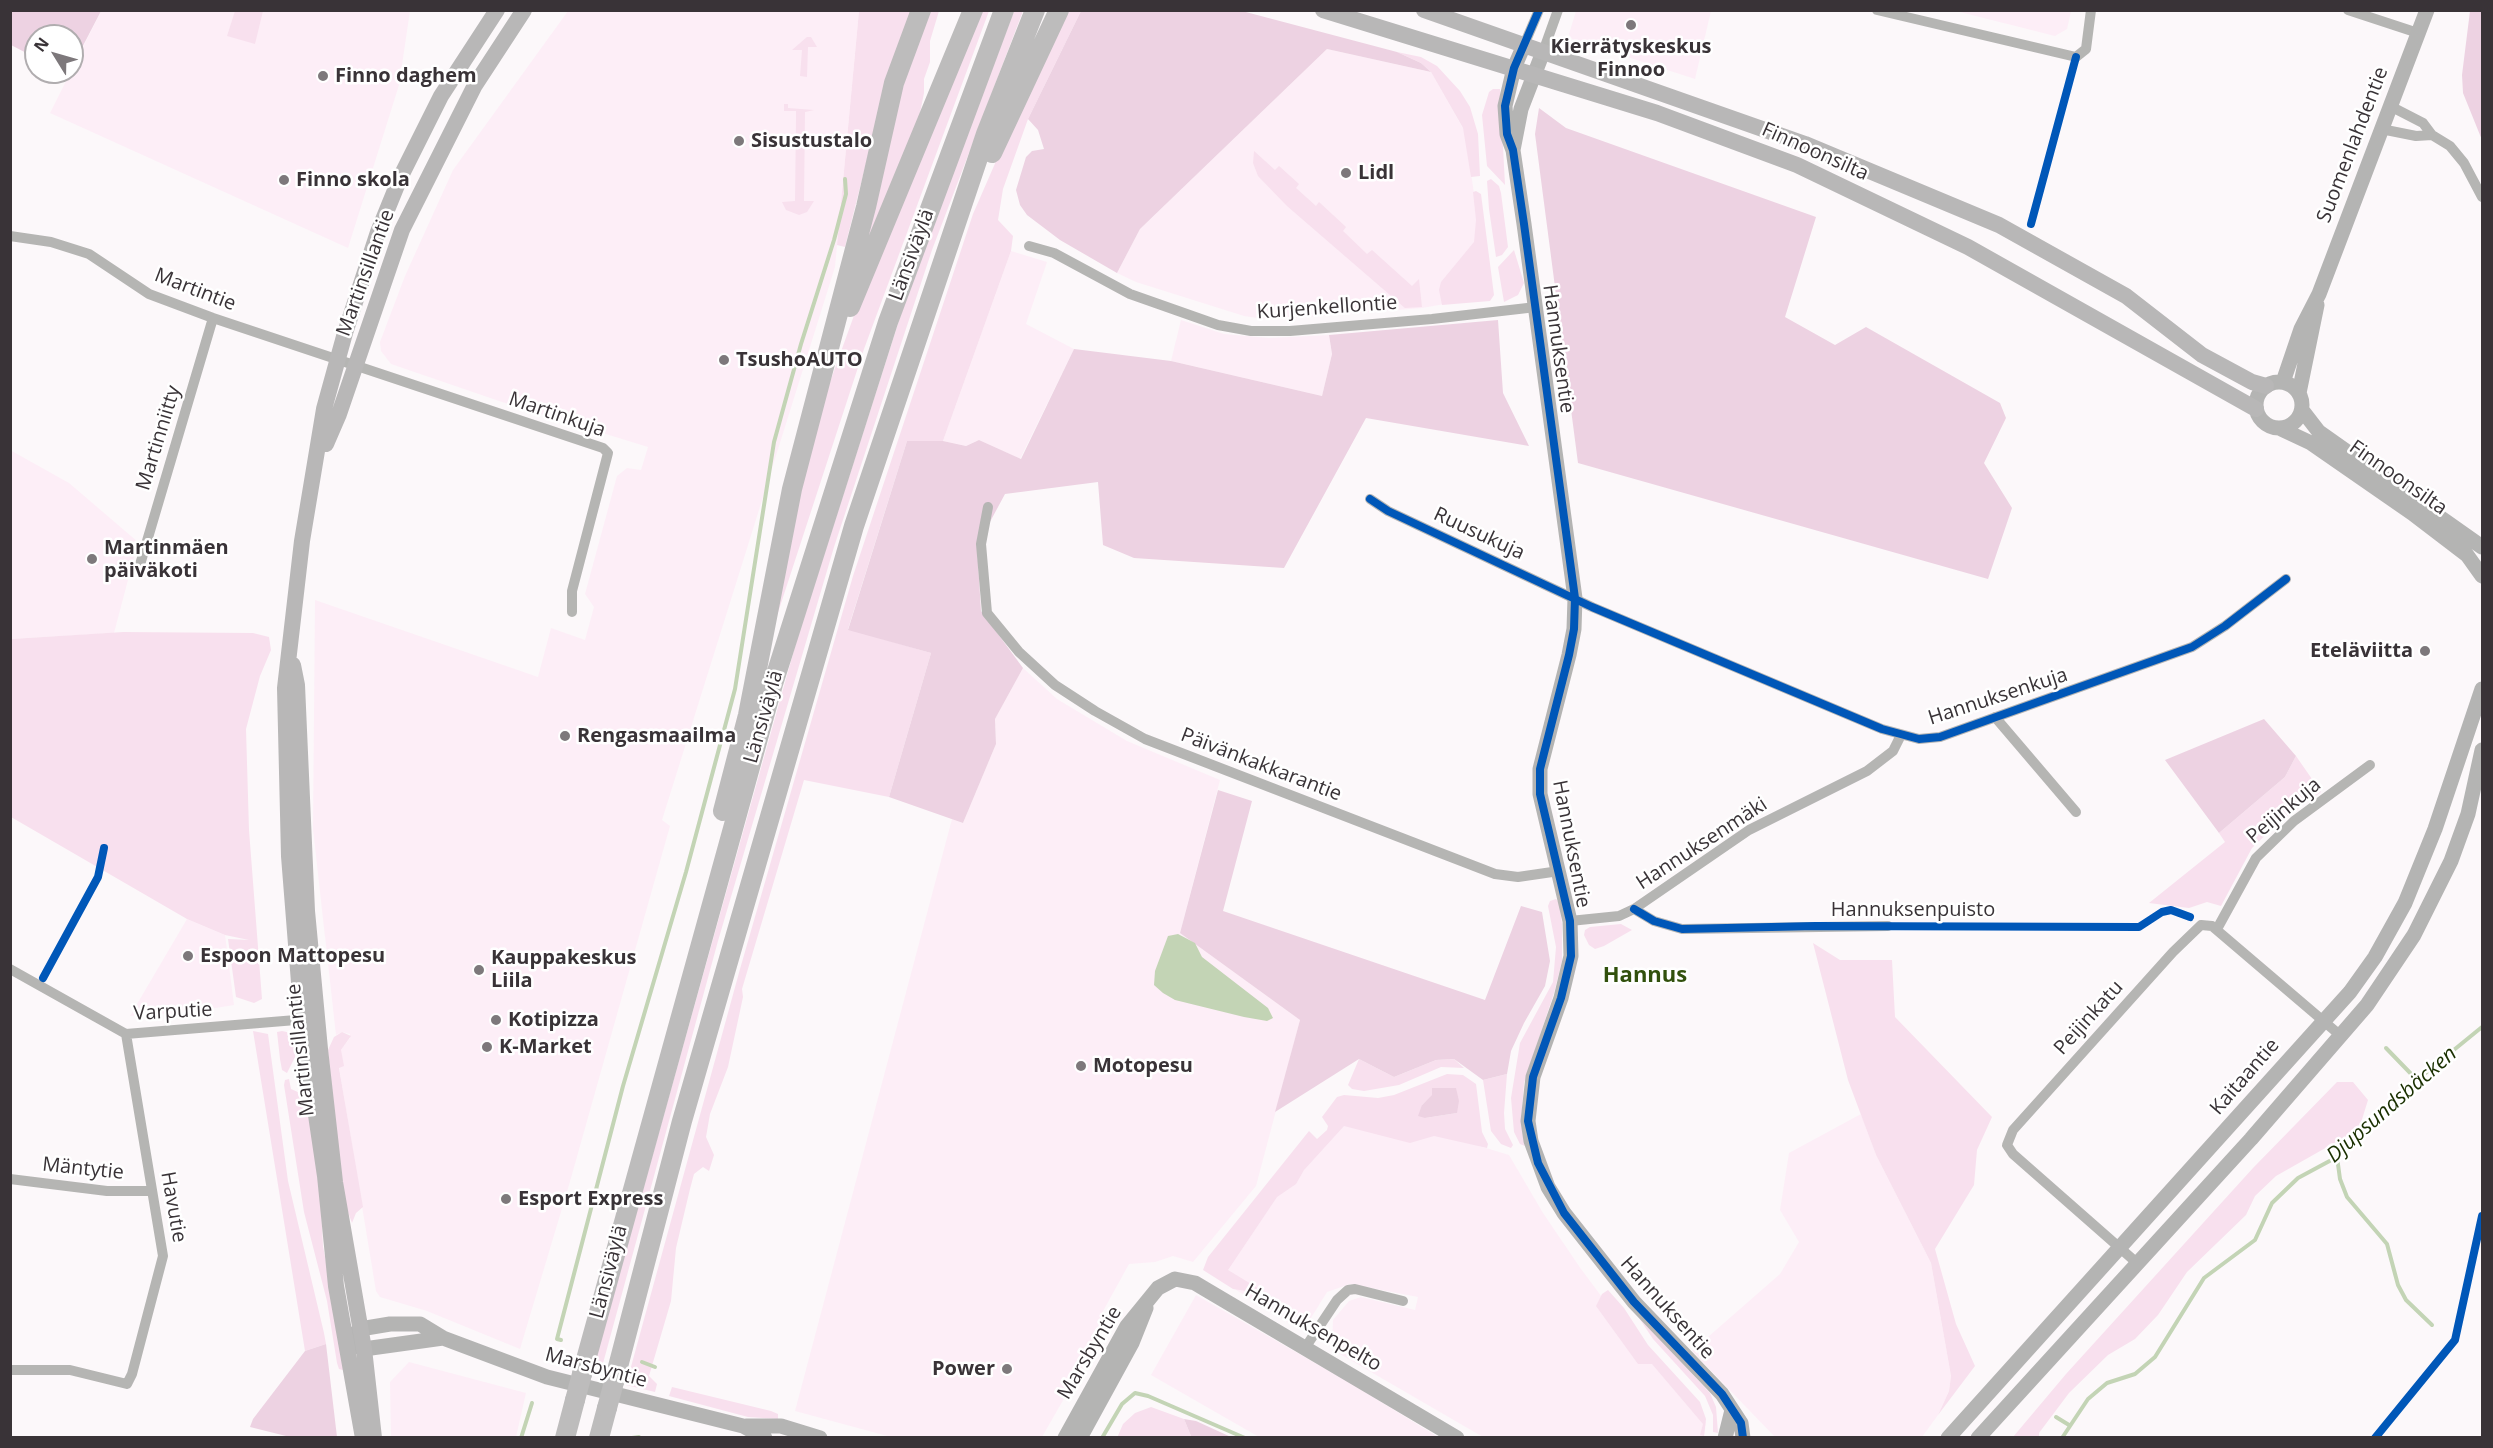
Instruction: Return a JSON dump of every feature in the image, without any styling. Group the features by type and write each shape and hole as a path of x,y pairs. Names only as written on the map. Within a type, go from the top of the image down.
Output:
{"highway":[{"path":"684,999 689,942 748,716 782,534 894,83 921,10"},
{"path":"820,388 859,283 973,10"},
{"name":"Länsiväylä","path":"565,1437 684,999 773,684 884,333 1004,10"},
{"name":"Länsiväylä","path":"599,1437 682,1120 854,526 986,134 1035,10"},
{"path":"919,330 998,140 1059,10"}],"main road":[{"name":"Martinsillantie","path":"363,1437 329,1234 310,1019 297,685 291,656 298,564 317,464 324,409 337,360 378,232 400,178 441,96 497,10"},
{"name":"Martinsillantie","path":"317,464 339,414 383,279 423,185 475,85 524,10"},
{"name":"Finnoonsilta","path":"1323,10 1657,113 1797,165 1968,247 2256,409"},
{"name":"Finnoonsilta","path":"1424,10 1805,144 1999,225 2126,296 2202,355 2252,382 2274,384"},
{"name":"Suomenlahdentie","path":"2274,384 2319,294 2427,10"},
{"name":"Hannuksentie","path":"1524,45 1514,68 1505,106 1507,134 1513,150 1575,598 1574,629 1569,655 1540,769 1540,794 1570,921 1571,956 1569,969 1533,1077 1528,1122 1538,1163 1564,1213 1634,1302 1719,1389 1741,1423 1743,1437"},
{"name":"Hannuksentie","path":"1513,150 1521,109 1543,52"},
{"name":"Suomenlahdentie","path":"2299,393 2319,294"},
{"path":"2274,384 2292,386 2299,393 2302,410 2294,423 2279,428 2264,423 2256,409 2257,400 2274,384"},
{"name":"Finnoonsilta","path":"2302,410 2319,432 2482,547"},
{"name":"Finnoonsilta","path":"2279,428 2311,443 2412,513 2457,546 2482,576"},
{"name":"Kaitaantie","path":"1948,1437 2350,992 2375,957 2405,903 2455,774 2482,689"},
{"path":"1978,1437 2341,1036 2392,969 2451,861 2468,813 2482,750"},
{"name":"Martinsillantie","path":"310,1019 364,1349 374,1437"},
{"name":"Hannuksenpelto","path":"1148,1300 1166,1282 1175,1280 1195,1283 1457,1437"},
{"name":"Marsbyntie","path":"1065,1437 1127,1326 1148,1300"},
{"name":"Marsbyntie","path":"1080,1437 1139,1330 1148,1300"},
{"name":"Marsbyntie","path":"360,1329 390,1324 420,1324 443,1338 547,1377 743,1426 765,1437"},
{"path":"346,1342 360,1329"},
{"name":"Marsbyntie","path":"346,1342 364,1349 443,1338"},
{"path":"1725,1437 1732,1410"},
{"name":"Marsbyntie","path":"743,1426 781,1426 820,1437"}],"street":[{"path":"1524,45 1539,10"},
{"path":"1543,52 1558,10"},
{"path":"1877,10 2076,57 2086,49 2090,15"},
{"path":"2348,10 2418,33"},
{"path":"2390,106 2423,123 2432,135 2458,155 2482,197"},
{"path":"2381,129 2416,136 2432,135"},
{"name":"Martintie","path":"10,236 51,242 89,254 149,294 337,360"},
{"name":"Kurjenkellontie","path":"1029,246 1054,253 1130,294 1201,320 1251,331 1290,331 1432,320 1536,307"},
{"name":"Martinniitty","path":"139,568 213,318"},
{"name":"Martinkuja","path":"337,360 603,448 608,453 572,591 572,612"},
{"name":"Ruusukuja","path":"1370,499 1388,511 1575,598"},
{"name":"Päivänkakkarantie","path":"988,507 981,544 987,613 1019,652 1055,685 1095,711 1145,739 1495,874 1518,877 1558,871"},
{"name":"Hannuksenkuja","path":"1575,598 1901,735 1919,739 1940,737 2192,647 2225,626 2286,579"},
{"path":"1995,717 2076,812"},
{"name":"Hannuksenmäki","path":"1570,921 1619,916 1634,909 1749,830 1867,771 1893,751 1901,735"},
{"name":"Peijinkuja","path":"2217,928 2256,858 2294,821 2370,765"},
{"name":"Hannuksenpuisto","path":"1634,909 1654,921 1682,929 1888,926"},
{"name":"Peijinkatu","path":"2137,1263 2013,1154 2007,1145 2008,1136 2194,930 2208,924 2217,928"},
{"path":"2217,928 2341,1036"},
{"name":"Varputie","path":"10,969 126,1034 310,1019"},
{"name":"Havutie","path":"10,1370 70,1370 127,1384 132,1374 163,1256 126,1034"},
{"name":"Mäntytie","path":"10,1179 107,1191 151,1191"},
{"path":"1305,1348 1337,1300 1348,1290 1355,1289 1403,1301"}],"shaded area":[{"path":"11,10 101,11 84,44 84,24 24,24 24,52 11,45"},
{"name":"Finno skola","path":"101,11 410,11 399,85 348,248 50,113 64,84 84,84 84,45"},
{"path":"235,11 263,11 255,44 227,36"},
{"path":"568,11 859,11 835,267 662,820 670,826 569,1185 520,1349 427,1311 380,1297 376,1291 339,1067 341,1050 350,1038 350,1034 342,1032 336,1035 313,829 315,600 538,677 551,628 585,640 594,607 585,594 617,476 627,468 641,470 648,447 502,402 391,364 381,351 380,342 405,276 453,170"},
{"path":"859,11 911,11 883,96 845,247 837,245"},
{"path":"929,11 939,11 930,41 930,62 924,79 919,118 865,246 899,98"},
{"path":"979,11 989,11 864,349 772,631 790,529 817,418 865,285"},
{"path":"1014,11 1023,11 932,250 834,547 718,941 602,1367 594,1364 798,636 912,280"},
{"path":"1068,11 1081,11 1028,119 1003,189 998,220 1013,236 1011,251 943,441 907,441 848,629 931,653 889,797 804,780 742,989 743,997 728,1067 710,1114 706,1137 714,1155 709,1171 703,1167 694,1174 690,1189 676,1248 671,1301 649,1376 657,1384 655,1392 626,1385 740,969 853,576 973,214 1017,113"},
{"path":"1081,11 1242,11 1397,52 1421,63 1431,72 1327,49 1140,229 1117,273 1060,240 1027,215 1020,205 1016,190 1026,157 1032,151 1044,149 1038,130 1028,119"},
{"path":"1576,11 1711,11 1695,79 1572,39 1569,34"},
{"path":"1956,11 2071,11 2067,29 2055,36"},
{"path":"2470,11 2482,11 2482,140 2463,93 2462,75"},
{"path":"807,37 811,37 817,47 808,47 807,77 800,76 802,50 792,50"},
{"path":"1327,49 1431,72 1465,132 1489,296 1422,308 1271,320 1244,316 1136,282 1117,273 1140,229"},
{"path":"1397,52 1421,57 1437,66 1460,91 1470,107 1478,134 1480,176 1471,177 1463,128 1431,72 1421,63"},
{"path":"1493,89 1500,89 1505,185 1487,166 1482,115 1489,92"},
{"path":"784,104 788,104 788,108 814,110 805,112 804,201 814,201 807,212 799,215 786,210 782,202 795,201 796,111 784,111"},
{"path":"1539,108 1566,128 1816,217 1785,317 1835,345 1866,327 2000,403 2006,418 1984,463 2012,508 1988,579 1578,463 1535,134"},
{"path":"1254,151 1275,170 1279,166 1299,184 1296,188 1316,206 1319,202 1346,227 1343,231 1367,254 1372,250 1412,286 1419,279 1422,307 1405,308 1287,206 1258,176 1253,163"},
{"path":"1491,179 1499,186 1501,193 1508,247 1502,255 1496,257 1487,181"},
{"path":"1473,192 1481,194 1494,295 1490,301 1442,305 1439,290 1441,282 1474,242 1476,220"},
{"path":"1514,250 1524,283 1518,295 1504,302 1498,267"},
{"path":"1011,251 1047,262 1026,324 1074,349 1020,459 979,440 966,446 943,441"},
{"path":"1181,320 1224,334 1269,338 1329,335 1332,354 1322,396 1171,361"},
{"path":"1498,320 1503,393 1529,446 1366,418 1284,568 1134,558 1103,545 1098,482 1005,494 977,546 981,611 1023,668 995,719 996,744 963,823 889,797 931,653 848,630 907,441 943,441 966,446 979,440 1021,459 1074,349 1171,361 1322,396 1332,354 1329,335"},
{"path":"10,450 69,483 138,542 114,633 11,639"},
{"path":"123,632 253,633 269,637 271,650 260,676 246,729 249,830 262,999 254,1003 236,997 228,939 249,940 225,935 187,919 11,817 11,639"},
{"path":"1023,668 1057,699 1127,741 1220,780 1180,933 1300,1020 1256,1186 1193,1262 1173,1256 1155,1262 1129,1264 1102,1313 1105,1327 1042,1437 891,1437 795,1411 952,819 963,823 996,744 995,719"},
{"path":"2264,719 2296,756 2285,777 2219,833 2165,760"},
{"path":"2296,756 2321,792 2276,825 2252,848 2221,906 2207,902 2189,908 2149,903 2225,842 2219,833 2285,777"},
{"path":"1218,790 1252,801 1223,911 1485,1000 1521,906 1542,912 1550,961 1545,986 1511,1051 1507,1074 1483,1080 1454,1059 1436,1060 1394,1077 1359,1059 1275,1112 1300,1020 1180,933"},
{"path":"1556,899 1559,902 1562,924 1562,961 1554,993 1524,1083 1521,1122 1525,1146 1520,1144 1514,1132 1511,1098 1520,1043 1553,982 1556,947 1548,906 1550,901"},
{"path":"187,919 225,935 234,1005 191,1012 130,1016"},
{"path":"1621,924 1632,930 1595,949 1589,945 1584,935 1585,930 1590,927"},
{"path":"1178,934 1195,943 1202,957 1268,1008 1273,1018 1267,1021 1244,1017 1175,1000 1163,993 1154,985 1155,971 1168,936"},
{"path":"1813,943 1840,960 1892,960 1895,1017 1992,1117 1977,1150 1974,1185 1935,1249 1956,1324 1975,1366 1938,1415 1949,1391 1951,1376 1931,1263 1876,1155 1848,1080"},
{"path":"253,1031 268,1034 288,1181 326,1344 305,1351"},
{"path":"277,1032 291,1033 295,1040 295,1057 287,1073 282,1070 280,1059"},
{"path":"342,1032 351,1036 341,1050 344,1066 339,1068 363,1207 356,1213 352,1223 342,1196 328,1050 334,1037"},
{"path":"1359,1059 1394,1077 1436,1060 1454,1059 1464,1068 1441,1067 1399,1085 1364,1091 1352,1089 1348,1085"},
{"path":"1447,1074 1463,1075 1476,1084 1482,1132 1488,1144 1487,1148 1434,1136 1410,1143 1344,1126 1304,1170 1296,1184 1277,1197 1228,1270 1261,1290 1259,1293 1233,1289 1203,1270 1208,1257 1309,1131 1317,1139 1327,1130 1328,1126 1322,1117 1337,1097 1344,1095 1378,1098 1394,1095","holes":["1433,1088 1457,1113 1425,1118 1422,1105 1433,1095"]},
{"path":"1507,1074 1504,1113 1505,1129 1513,1145 1511,1148 1501,1144 1491,1131 1483,1080"},
{"path":"289,1079 291,1089 300,1093 311,1122 320,1188 323,1246 346,1371 339,1369 337,1363 327,1301 304,1212 284,1085 285,1080"},
{"path":"2337,1082 2353,1082 2368,1100 2359,1129 2276,1176 2255,1196 2246,1215 2187,1272 2158,1315 2135,1339 2108,1355 2069,1393 2039,1433 2039,1437 2013,1437 2066,1374 2253,1168"},
{"path":"1432,1088 1456,1088 1459,1101 1457,1113 1425,1118 1418,1116 1422,1105 1432,1095"},
{"path":"1861,1114 1876,1155 1931,1263 1951,1376 1949,1391 1938,1415 1922,1437 1775,1437 1692,1351 1780,1274 1799,1242 1780,1210 1789,1153"},
{"path":"1342,1123 1430,1131 1509,1155 1543,1213 1581,1269 1643,1352 1706,1422 1704,1438 1483,1437 1340,1354 1332,1346 1333,1320 1349,1301 1361,1297 1415,1310 1418,1297 1350,1284 1327,1292 1311,1318 1287,1322 1211,1274 1258,1209"},
{"path":"1608,1290 1624,1308 1648,1345 1700,1402 1706,1419 1704,1436 1700,1435 1703,1424 1652,1364 1638,1364 1596,1306 1602,1294"},
{"path":"1196,1295 1352,1384 1438,1437 1259,1437 1151,1375"},
{"path":"1637,1315 1710,1393 1716,1407 1718,1433 1713,1432 1713,1415 1705,1396 1653,1339"},
{"path":"326,1344 337,1437 290,1437 250,1427 253,1419 305,1351"},
{"path":"409,1362 526,1393 516,1437 391,1437 390,1382"},
{"path":"672,1387 771,1411 778,1414 778,1419 748,1417 669,1396"},
{"path":"1151,1407 1184,1419 1191,1436 1197,1437 1117,1438 1123,1424 1135,1413"},
{"path":"1184,1419 1196,1421 1231,1437 1191,1436"}],"waterway":[{"path":"561,1340 557,1339 623,1086 686,872 735,689 774,442 801,344 834,240 846,194 845,179"},
{"name":"Djupsundsbäcken","path":"2062,1438 2088,1399 2107,1383 2135,1374 2155,1357 2204,1278 2255,1240 2272,1203 2298,1178 2337,1157 2377,1123 2417,1080 2482,1027"},
{"path":"2386,1048 2417,1080"},
{"path":"2337,1157 2340,1179 2347,1197 2387,1244 2398,1285 2406,1300 2432,1325"},
{"path":"642,1362 655,1367"},
{"name":"Djupsundsbäcken","path":"1102,1438 1122,1404 1135,1393 1148,1396 1245,1438"},
{"path":"521,1438 532,1403"},
{"path":"2056,1417 2069,1425"},
{"path":"632,1438 639,1437"}],"cycle path":[{"path":"1539,10 1514,68 1505,106 1507,134 1513,150 1524,224 1575,598 1574,629 1569,655 1540,769 1540,794 1570,921 1571,956 1561,998 1533,1077 1528,1121 1538,1163 1564,1213 1634,1302 1722,1394 1741,1423 1743,1438"},
{"path":"2031,224 2076,57"},
{"path":"1370,499 1388,511 1592,607 1882,729 1919,739 1940,737 2192,647 2225,626 2286,579"},
{"path":"43,978 98,877 104,848"},
{"path":"1634,909 1654,921 1682,929 1816,926 2139,927 2162,912 2171,910 2190,917"},
{"path":"2375,1438 2455,1340 2482,1216"}],"place":[{"name":"Kierrätyskeskus Finnoo","path":"1631,25"},
{"name":"Finno daghem","path":"323,76"},
{"name":"Sisustustalo","path":"739,141"},
{"name":"Lidl","path":"1346,173"},
{"name":"Finno skola","path":"284,180"},
{"name":"TsushoAUTO","path":"724,360"},
{"name":"Martinmäen päiväkoti","path":"92,559"},
{"name":"Eteläviitta","path":"2425,651"},
{"name":"Rengasmaailma","path":"565,736"},
{"name":"Espoon Mattopesu","path":"188,956"},
{"name":"Kauppakeskus Liila","path":"479,970"},
{"name":"Kotipizza","path":"496,1020"},
{"name":"K-Market","path":"487,1047"},
{"name":"Motopesu","path":"1081,1066"},
{"name":"Esport Express","path":"506,1199"},
{"name":"Power","path":"1007,1369"}],"district":[{"name":"Hannus","path":"1645,976"}]}
